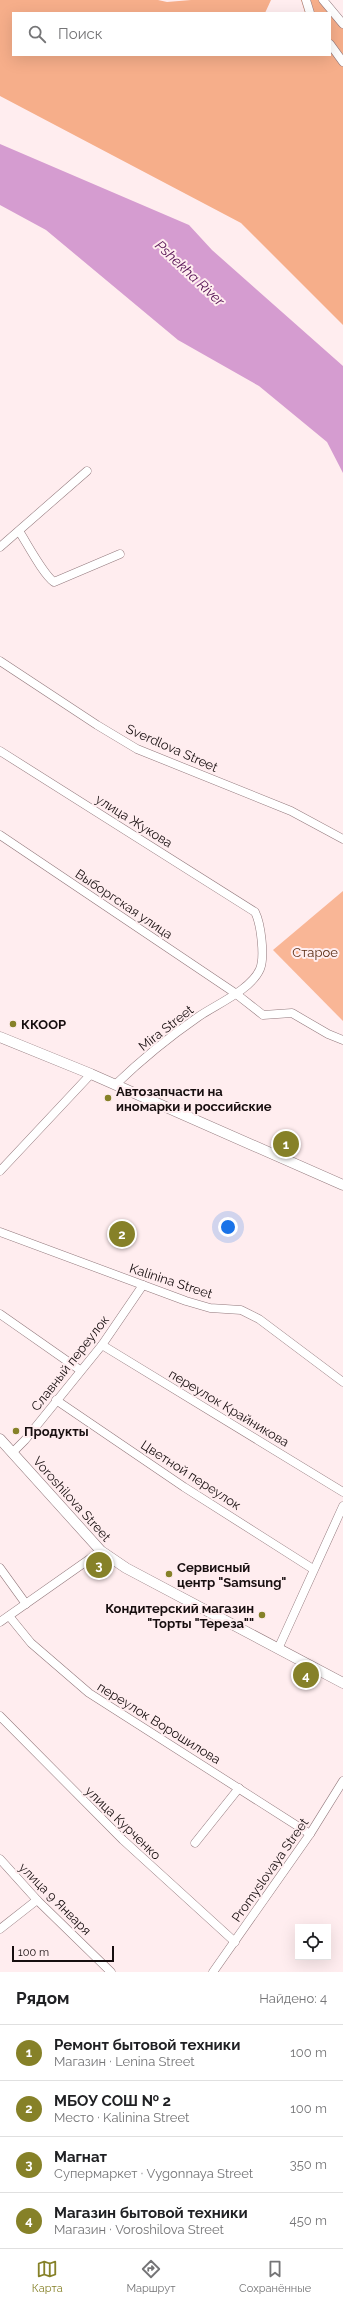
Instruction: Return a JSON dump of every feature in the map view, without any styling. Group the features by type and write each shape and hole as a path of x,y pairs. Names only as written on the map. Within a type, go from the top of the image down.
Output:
{"main road":[{"path":"0,1037 91,1074 343,1185"},
{"name":"Voroshilova Street","path":"0,1439 101,1551 126,1568 343,1683"}],"street":[{"path":"306,0 310,12"},
{"path":"323,0 343,24"},
{"path":"331,45 343,62"},
{"path":"0,547 87,472"},
{"path":"19,532 36,557 47,577 54,582 120,554"},
{"name":"Sverdlova Street","path":"0,661 97,725 137,749 291,811 343,839"},
{"name":"улица Жукова","path":"0,751 256,912"},
{"name":"Выборгская улица","path":"0,835 235,993"},
{"name":"Mira Street","path":"115,1085 197,1017 235,993 255,978 260,968 260,921 256,912"},
{"path":"235,993 263,1015 292,1012 328,1034 343,1040"},
{"path":"0,1171 91,1074"},
{"name":"Kalinina Street","path":"0,1232 210,1308 241,1310 259,1319 343,1382"},
{"name":"Славный переулок","path":"12,1453 26,1440 80,1370 102,1345 143,1285"},
{"path":"0,1314 80,1370"},
{"name":"переулок Крайникова","path":"102,1345 343,1492"},
{"name":"Цветной переулок","path":"56,1400 184,1487 314,1569"},
{"path":"278,1649 343,1506"},
{"path":"0,1622 101,1551"},
{"path":"0,1568 26,1604"},
{"name":"переулок Ворошилова","path":"9,1616 31,1643 89,1693 310,1834"},
{"name":"улица Курченко","path":"0,1716 123,1840 235,1942"},
{"name":"Promyslovaya Street","path":"213,1972 310,1834 343,1781"},
{"path":"195,1843 239,1788"},
{"name":"улица 9 Января","path":"0,1859 37,1900 111,1972"},
{"path":"0,1929 37,1900"}],"green space":[{"name":"Старое","path":"343,891 343,1021 273,950"}],"shaded area":[{"path":"0,0 158,0 167,2 191,0 271,0 265,12 12,12 12,56 331,56 331,12 305,12 301,0 321,0 343,26 343,325 241,223 0,96"}],"water":[{"name":"Pshekha River","path":"0,144 189,225 212,250 343,366 343,473 327,442 259,386 178,340 46,230 0,205"}],"place":[{"name":"ККООР","path":"13,1024"},
{"name":"Автозапчасти на иномарки и российские","path":"108,1098"},
{"name":"Ремонт бытовой техники","path":"286,1144"},
{"name":"МБОУ СОШ № 2","path":"122,1234"},
{"name":"Продукты","path":"16,1431"},
{"name":"Магнат","path":"99,1565"},
{"name":"Сервисный центр \"Samsung\"","path":"169,1574"},
{"name":"Кондитерский магазин \"Торты \"Тереза\"\"","path":"262,1615"},
{"name":"Магазин бытовой техники","path":"306,1675"}]}
